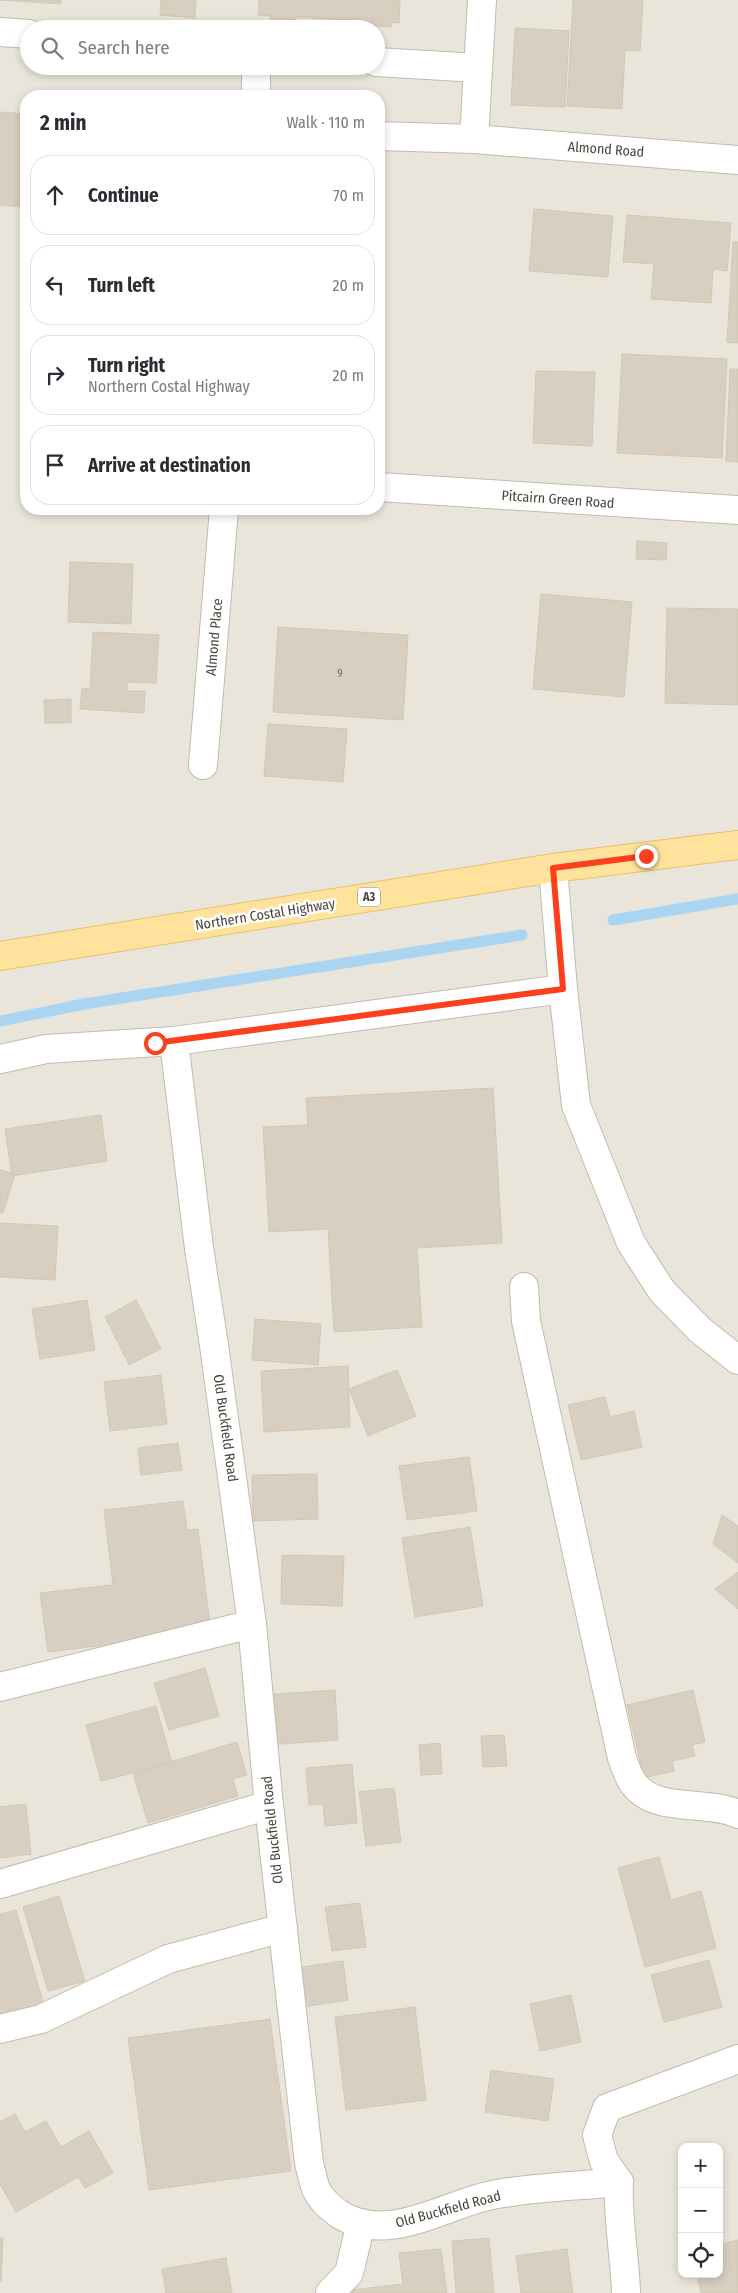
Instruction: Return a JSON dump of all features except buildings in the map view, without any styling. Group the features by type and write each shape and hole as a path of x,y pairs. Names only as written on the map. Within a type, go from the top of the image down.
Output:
{"main road":[{"name":"Northern Costal Highway","path":"0,956 553,868 738,845"}],"street":[{"path":"474,139 482,0"},
{"path":"0,32 20,33"},
{"path":"385,63 478,68"},
{"path":"256,75 256,90"},
{"name":"Almond Road","path":"385,136 474,139 738,160"},
{"name":"Pitcairn Green Road","path":"385,487 738,510"},
{"name":"Almond Place","path":"203,765 224,515"},
{"path":"553,868 563,989 576,1105 631,1242 662,1291 700,1330 738,1360"},
{"path":"0,1060 46,1050 174,1042 563,989"},
{"name":"Old Buckfield Road","path":"174,1042 199,1248 252,1624 269,1805 309,2163 317,2190 328,2206 344,2217 361,2223 389,2225 416,2220 496,2194 619,2182"},
{"path":"524,1287 526,1322 622,1758 633,1783 647,1796 666,1803 700,1804 738,1814"},
{"path":"0,1687 252,1624"},
{"path":"0,1884 269,1805"},
{"path":"0,2029 40,2018 168,1959 283,1928"},
{"path":"626,2293 623,2243 618,2207 619,2182 604,2161 597,2135 606,2108 738,2059"},
{"path":"330,2293 349,2273 361,2223"}],"shaded area":[{"path":"0,0 738,0 738,2293 0,2293"}],"waterway":[{"path":"613,920 738,899"},
{"path":"0,1021 84,1004 522,935"}],"route":[{"path":"155,1043 174,1042 563,989 553,868 646,856"}]}
